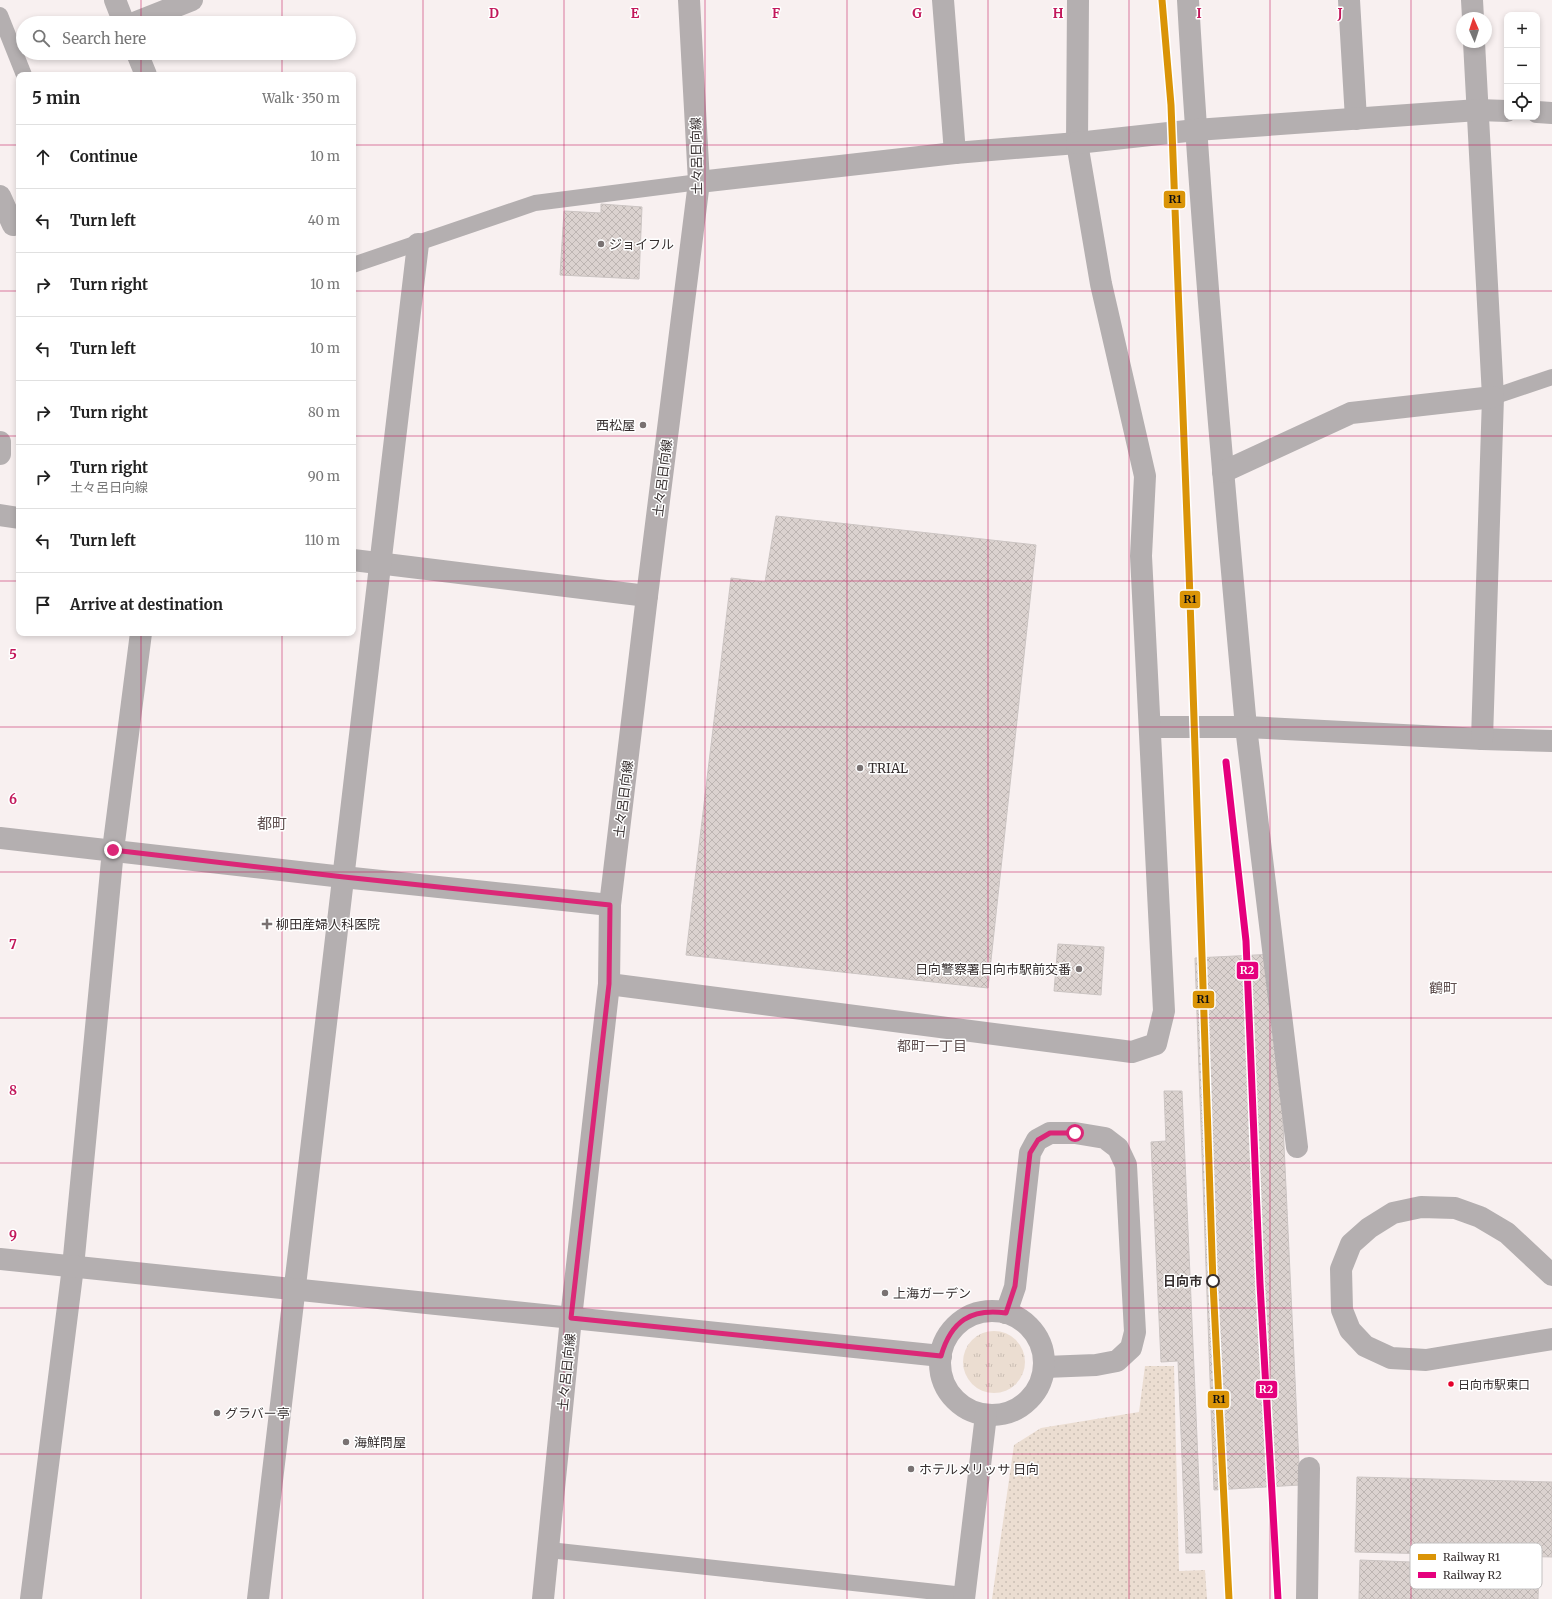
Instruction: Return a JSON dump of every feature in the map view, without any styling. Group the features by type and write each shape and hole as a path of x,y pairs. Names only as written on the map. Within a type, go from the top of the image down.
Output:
{"main road":[{"name":"土々呂日向線","path":"543,1599 571,1318 609,984 610,905 699,182 688,0"}],"street":[{"path":"115,0 121,16"},
{"path":"152,16 192,0"},
{"path":"943,0 955,153"},
{"path":"609,984 1132,1052 1156,1044 1164,1011 1141,556 1145,476 1101,284 1077,143 1078,0"},
{"path":"1188,0 1196,130 1223,472 1246,727 1297,1147"},
{"path":"1349,0 1356,119"},
{"path":"1472,0 1473,12"},
{"path":"1474,48 1493,397 1482,739"},
{"path":"140,60 145,72"},
{"path":"699,182 955,153 1077,143 1196,130 1478,110 1504,111"},
{"path":"1540,112 1552,113"},
{"path":"0,196 13,225 16,224"},
{"path":"258,1599 418,244"},
{"path":"1223,472 1352,413 1493,397"},
{"path":"0,442 0,454"},
{"path":"0,515 16,518"},
{"path":"356,560 647,596"},
{"path":"31,1599 73,1267 113,850 141,636"},
{"path":"1150,727 1246,727 1482,739 1552,741"},
{"path":"0,838 344,877 610,905"},
{"path":"1006,1313 1015,1286 1030,1153 1038,1140 1050,1133 1075,1133 1105,1138 1118,1148 1126,1165 1135,1332 1131,1348 1117,1361 1096,1365 1045,1367"},
{"path":"1552,1275 1507,1233 1480,1217 1455,1208 1421,1207 1393,1213 1369,1228 1351,1244 1341,1269 1342,1310 1350,1330 1365,1346 1391,1358 1426,1360 1552,1338"},
{"path":"0,1260 941,1356"},
{"path":"992,1311 1006,1313 1023,1321 1035,1333 1043,1350 1045,1367 1040,1384 1031,1398 1018,1408 1002,1414 986,1415 970,1410 956,1401 949,1392 946,1388 941,1372 941,1356 945,1341 953,1329 964,1319 977,1314 992,1311"},
{"path":"964,1597 986,1415"},
{"path":"1307,1599 1309,1468"}],"lane":[{"path":"0,15 16,55"},
{"path":"18,60 23,72"},
{"path":"356,264 535,204 699,182"},
{"path":"1493,397 1552,377"},
{"path":"549,1550 964,1597"}],"green space":[{"path":"994,1331 1006,1334 1016,1340 1022,1350 1025,1362 1022,1374 1016,1384 1006,1390 994,1393 982,1390 972,1384 966,1374 963,1362 966,1350 972,1340 982,1334"},
{"path":"1145,1366 1174,1366 1179,1571 1205,1570 1207,1599 992,1599 1014,1445 1041,1428 1139,1412"}],"building":[{"name":"ジョイフル","path":"601,204 642,207 639,279 560,275 564,211 601,213"},
{"name":"TRIAL","path":"776,516 1036,545 988,988 686,955 731,578 765,582"},
{"name":"日向警察署日向市駅前交番","path":"1058,944 1104,947 1101,995 1054,991"},
{"path":"1275,954 1300,1485 1214,1490 1195,958"},
{"path":"1164,1091 1182,1091 1202,1553 1186,1553 1178,1361 1161,1362 1151,1142 1166,1141"},
{"path":"1357,1477 1552,1482 1552,1557 1542,1557 1542,1543 1410,1543 1410,1553 1355,1552"},
{"path":"1360,1560 1410,1562 1410,1589 1538,1589 1538,1599 1359,1599"}],"rail line":[{"name":"R1","path":"1162,0 1171,105 1189,570 1213,1283 1229,1599"},
{"name":"R2","path":"1226,762 1246,941 1260,1284 1278,1599"}],"place":[{"name":"ジョイフル","path":"601,244"},
{"name":"西松屋","path":"643,425"},
{"name":"TRIAL","path":"860,768"},
{"name":"柳田産婦人科医院","path":"267,924"},
{"name":"日向警察署日向市駅前交番","path":"1079,969"},
{"name":"日向市","path":"1213,1281"},
{"name":"上海ガーデン","path":"885,1293"},
{"name":"日向市駅東口","path":"1451,1384"},
{"name":"グラバー亭","path":"217,1413"},
{"name":"海鮮問屋","path":"346,1442"},
{"name":"ホテルメリッサ 日向","path":"911,1469"}],"district":[{"name":"都町","path":"272,824"},
{"name":"鶴町","path":"1443,988"},
{"name":"都町一丁目","path":"932,1046"}],"route":[{"path":"113,850 344,877 610,905 609,984 571,1318 941,1356 945,1341 953,1329 964,1319 977,1314 992,1311 1006,1313 1015,1286 1030,1153 1038,1140 1050,1133 1075,1133"}]}
